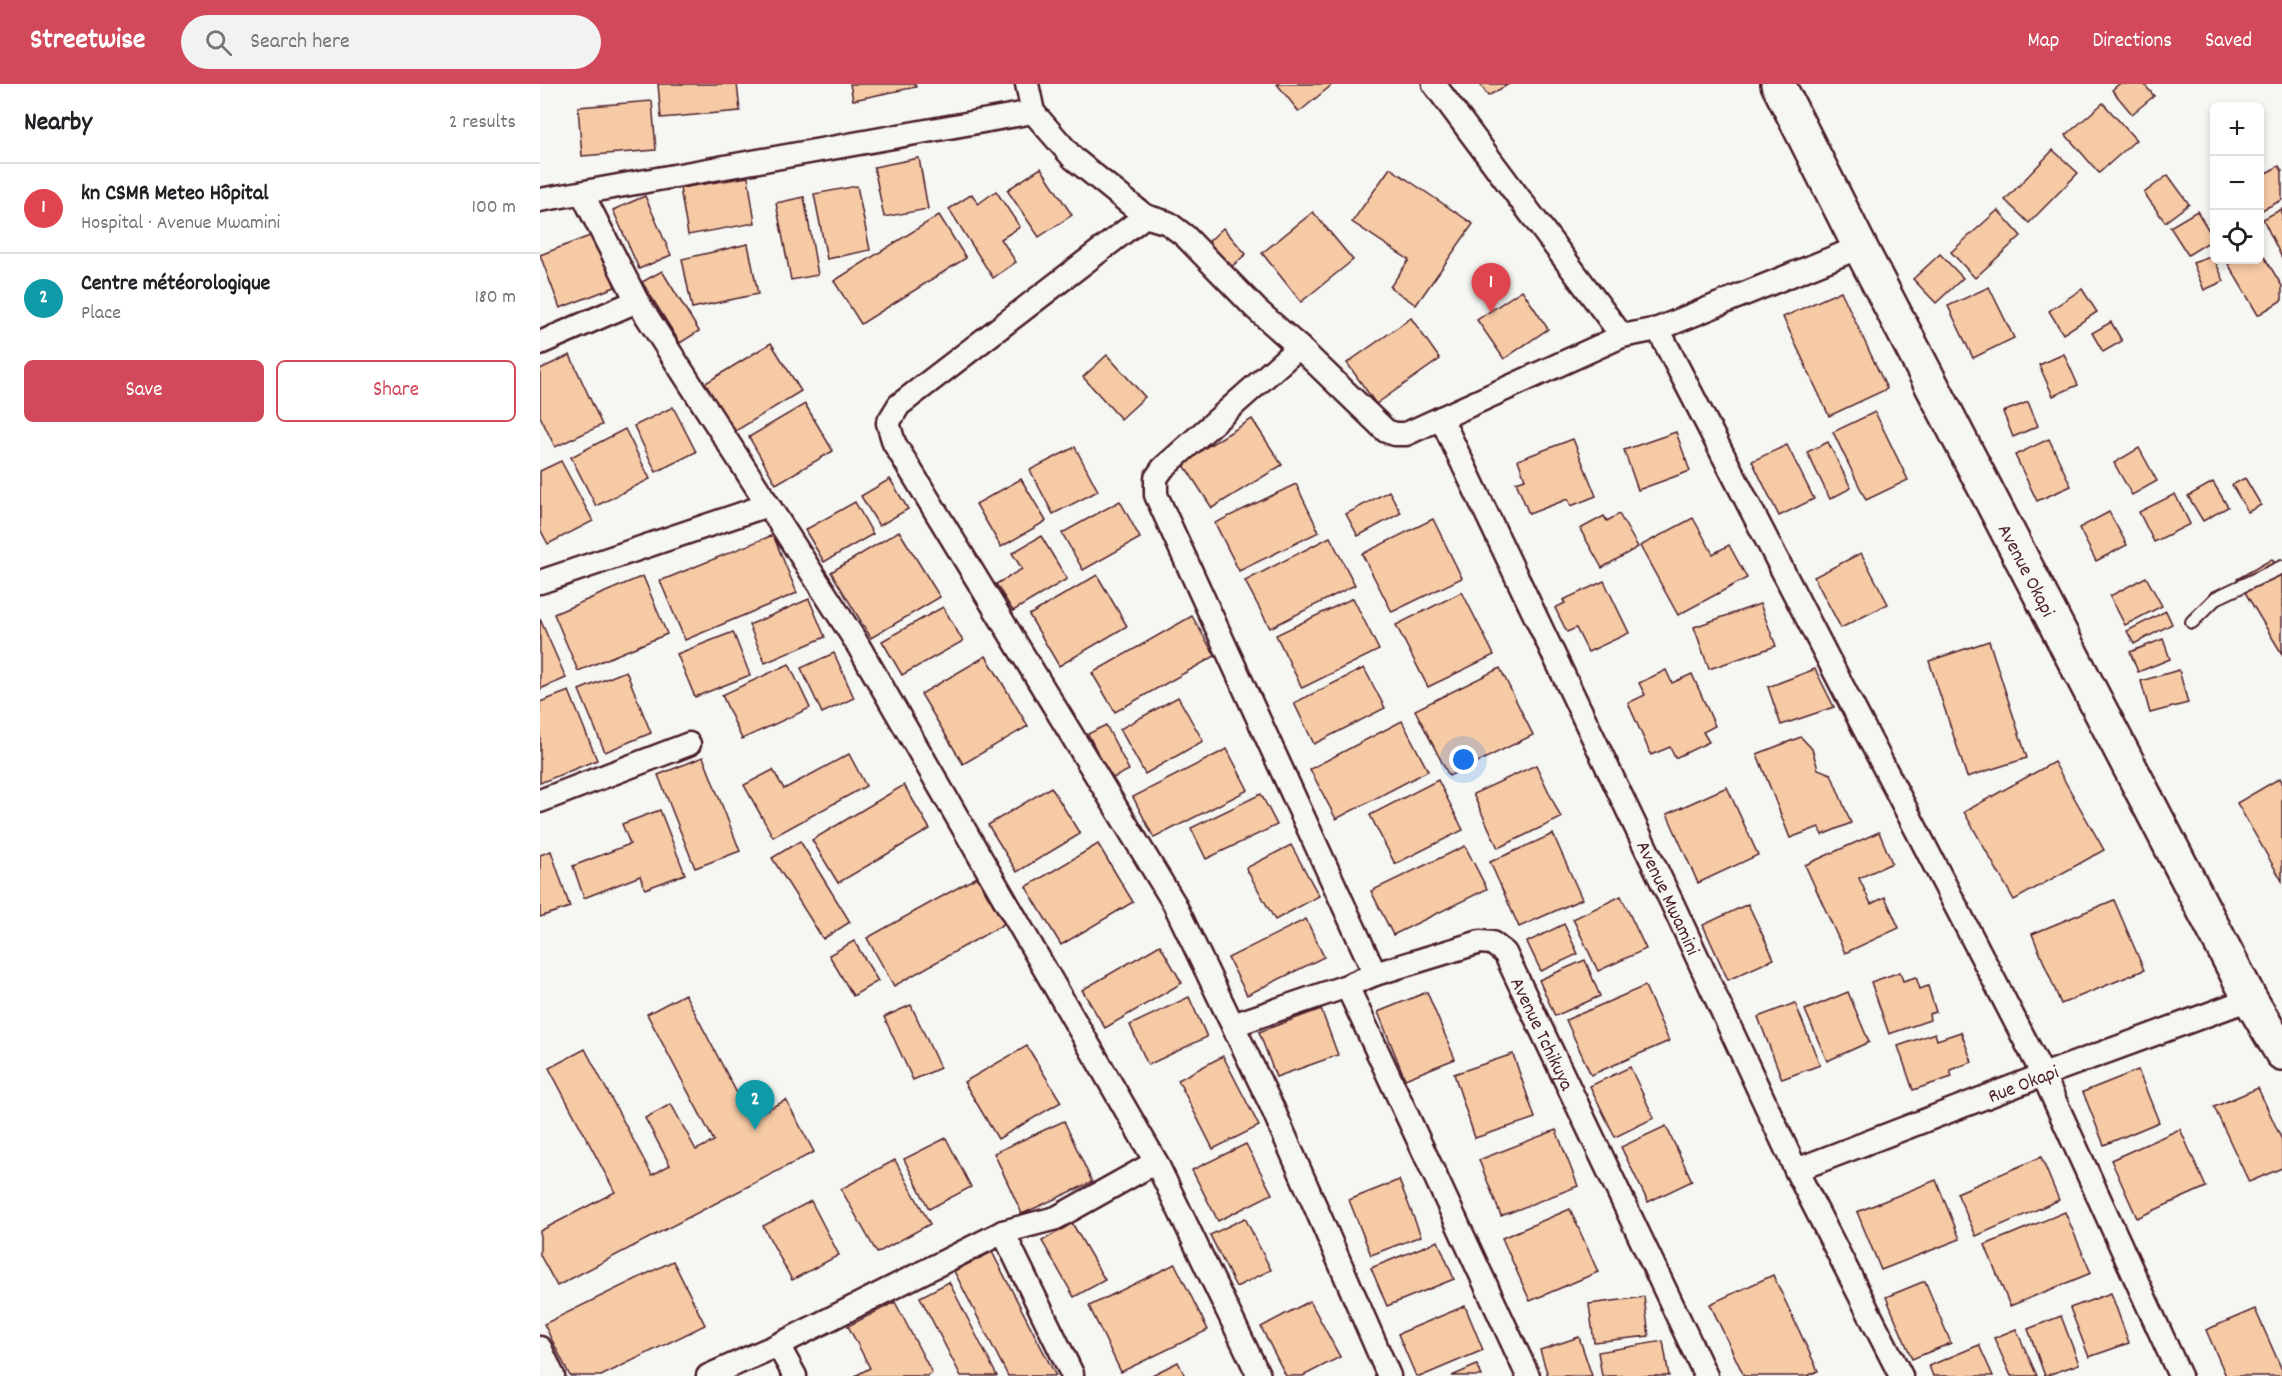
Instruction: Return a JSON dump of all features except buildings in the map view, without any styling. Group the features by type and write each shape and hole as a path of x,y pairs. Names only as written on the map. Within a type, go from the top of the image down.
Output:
{"street":[{"path":"1027,84 1033,112 1073,158 1145,216 1168,223 1185,236 1256,309 1386,431 1395,434 1406,434 1622,336 1658,329 1860,247"},
{"path":"1434,84 1622,336"},
{"name":"Avenue Okapi","path":"1778,84 1860,247 2250,999 2282,1053"},
{"path":"540,200 1033,112"},
{"path":"582,193 637,301 855,640 1155,1162 1259,1376"},
{"path":"1145,216 899,405 888,423 894,442 1174,903 1272,1107 1389,1376"},
{"path":"540,343 637,301"},
{"path":"1658,329 2043,1075 2180,1376"},
{"path":"1299,347 1163,468 1155,478 1156,495 1375,974"},
{"name":"Avenue Mwamini","path":"1441,418 1663,883 1796,1170 1901,1376"},
{"path":"540,582 768,505"},
{"path":"540,801 689,744"},
{"name":"Avenue Tchikuya","path":"1233,1025 1347,986 1375,974 1480,942 1492,944 1505,953 1706,1376"},
{"path":"1347,986 1528,1376"},
{"name":"Rue Okapi","path":"1796,1170 2043,1075 2250,999"},
{"path":"708,1376 778,1345 1003,1232 1056,1218 1155,1162"},
{"path":"1003,1232 1072,1374"},
{"path":"778,1345 795,1376"},
{"path":"540,1348 553,1376"}],"lane":[{"path":"2192,622 2216,598 2282,567"}],"place":[{"name":"kn CSMR Meteo Hôpital","path":"1491,313"},
{"name":"Centre météorologique","path":"755,1130"}]}
